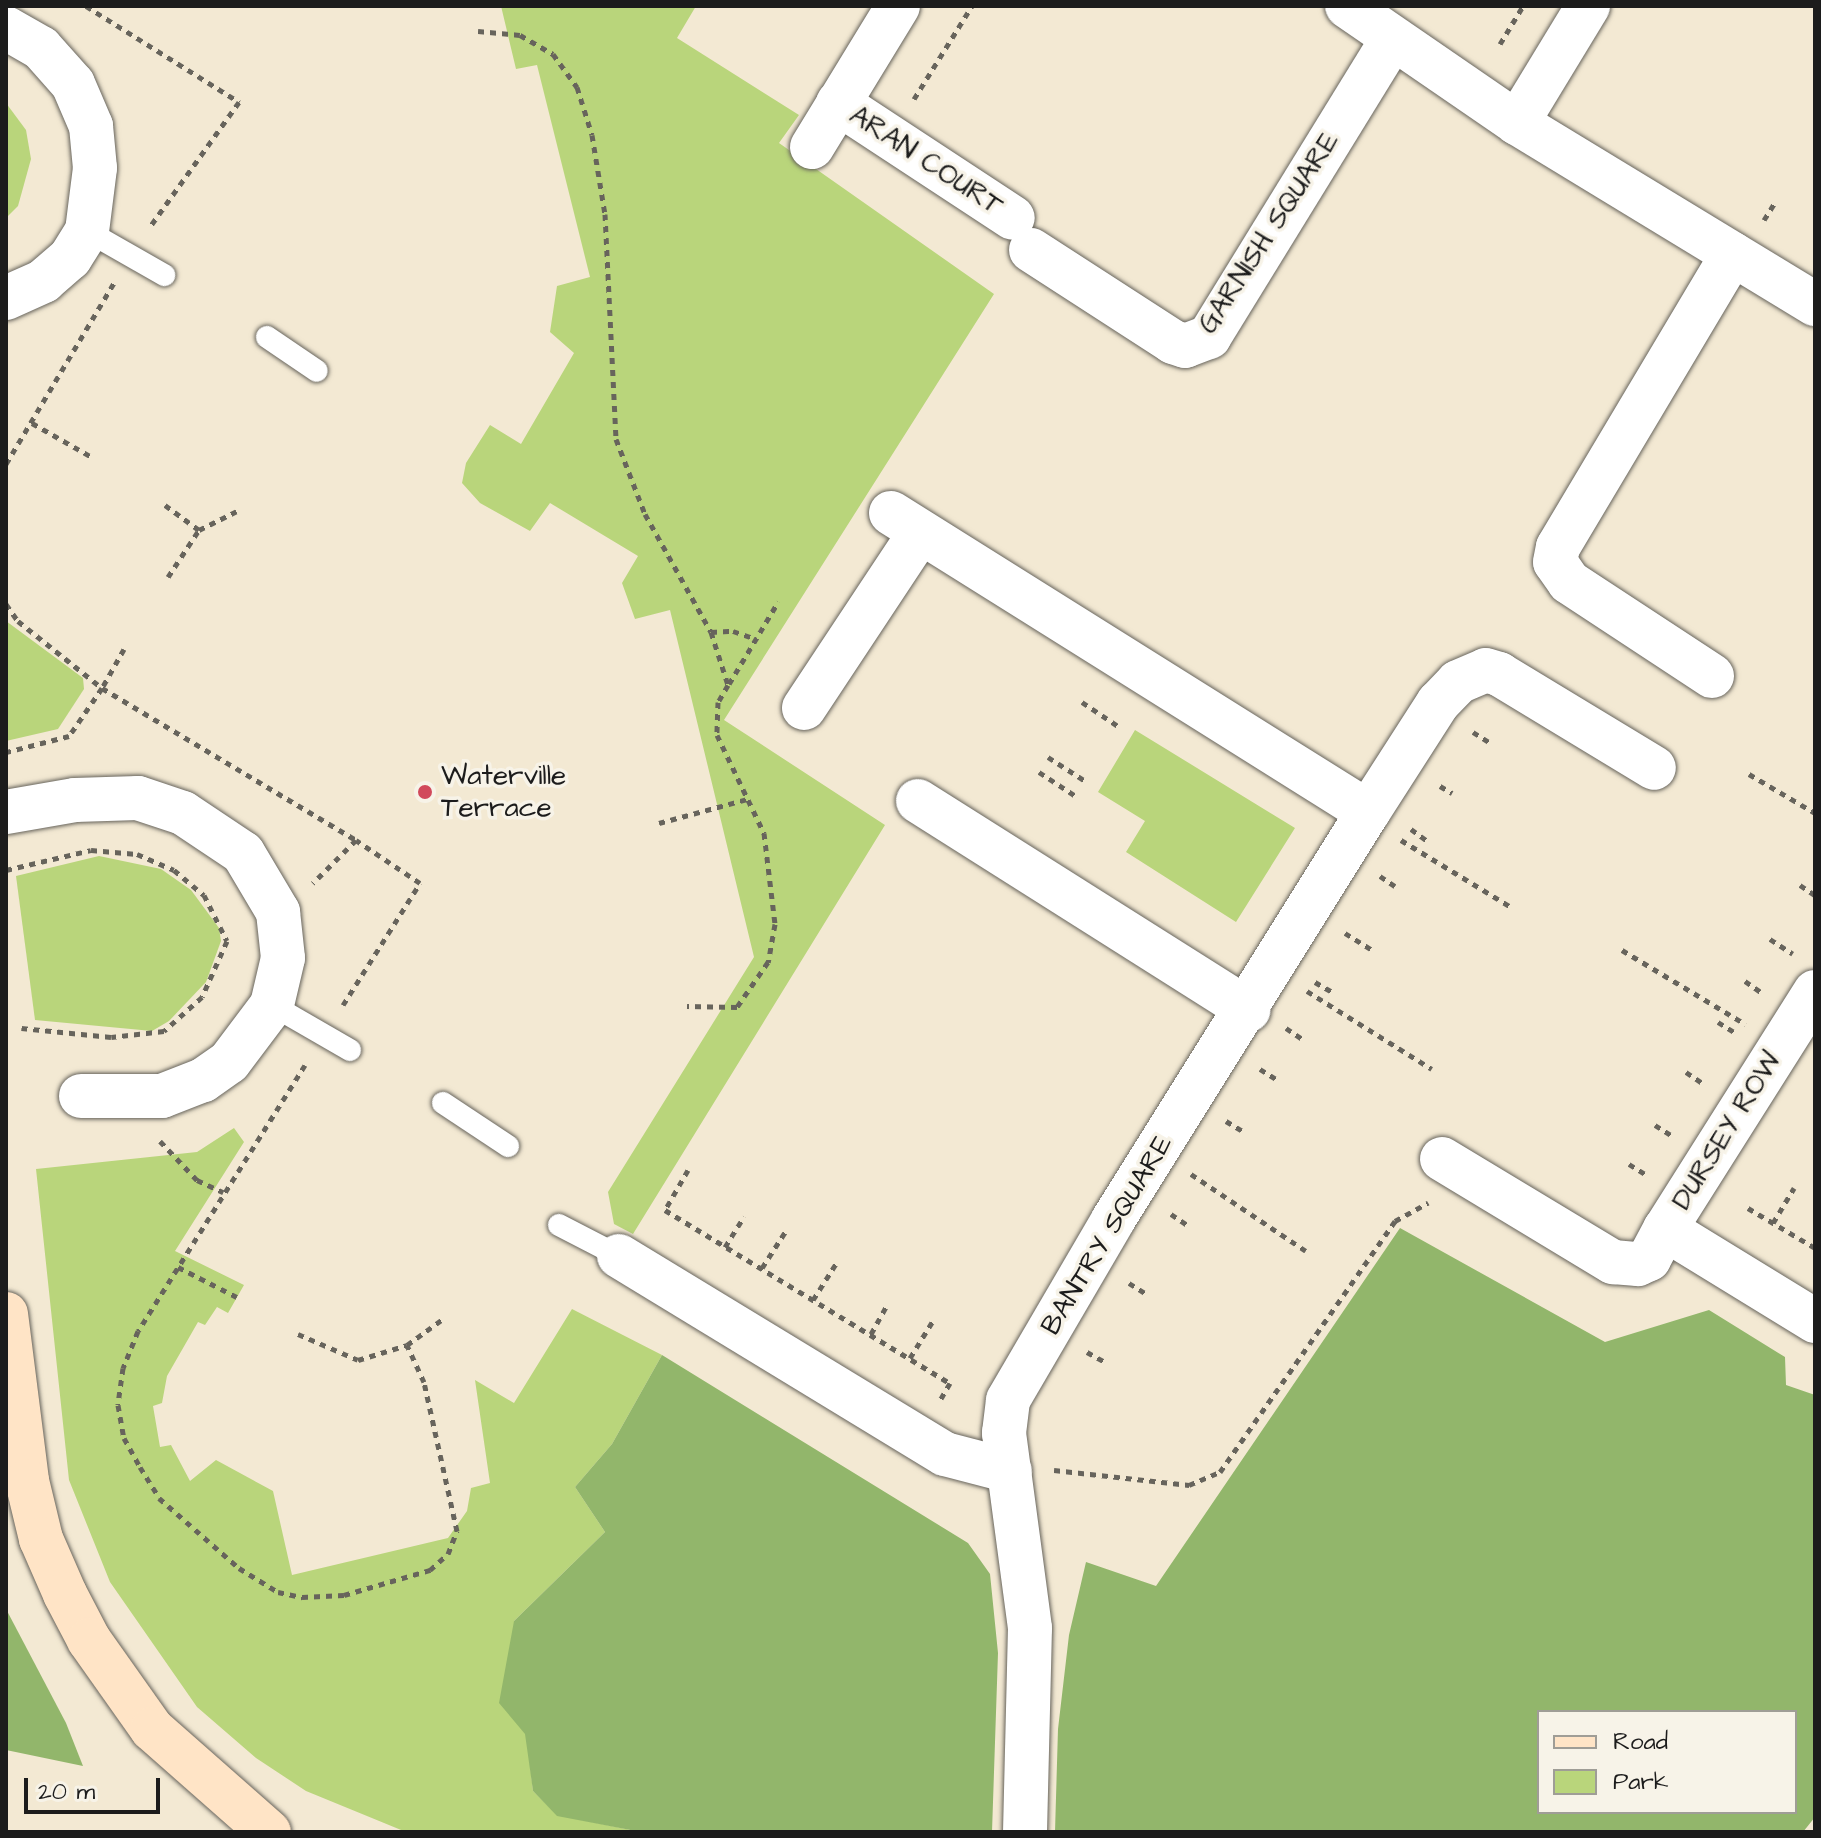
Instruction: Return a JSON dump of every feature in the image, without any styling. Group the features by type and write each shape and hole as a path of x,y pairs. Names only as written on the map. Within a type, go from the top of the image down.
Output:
{"street":[{"name":"ARAN COURT","path":"812,147 898,6"},
{"path":"1347,6 1517,123 1815,304"},
{"path":"1517,123 1588,6"},
{"path":"6,28 21,33 58,64 84,106 95,168 87,231 70,258 44,281 6,298"},
{"name":"GARNISH SQUARE","path":"1022,234 1173,342 1185,346 1209,337 1392,39"},
{"name":"ARAN COURT","path":"838,103 891,137 1022,234"},
{"path":"1712,676 1569,582 1555,562 1558,547 1733,254"},
{"path":"804,708 905,523 1379,823"},
{"name":"BANTRY SQUARE","path":"1025,1832 1030,1628 1025,1470 1004,1433 1008,1400 1113,1220 1248,1010 1379,823 1438,703 1458,682 1486,670 1654,768"},
{"path":"6,812 99,798 138,798 168,808 224,836 243,853 274,905 283,958 272,1005 229,1062 203,1080 145,1098 81,1096"},
{"path":"918,801 1248,1010"},
{"name":"DURSEY ROW","path":"1457,1167 1613,1262 1638,1264 1649,1259 1815,992"},
{"name":"DURSEY ROW","path":"1665,1229 1815,1321"},
{"path":"619,1256 945,1454 1025,1470"},
{"path":"6,1314 27,1481 41,1539 65,1594 89,1640 152,1729 269,1832"}],"lane":[{"path":"87,231 164,275"},
{"path":"267,337 317,371"},
{"path":"272,1005 350,1050"},
{"path":"443,1103 508,1146"},
{"path":"559,1225 619,1256"}],"path":[{"path":"6,464 129,257 239,102 86,6"},
{"path":"891,137 972,6"},
{"path":"1500,44 1523,6"},
{"path":"478,31 520,35 553,54 577,87 592,135 605,214 616,439 645,514 711,632 728,685"},
{"path":"32,423 90,456"},
{"path":"165,505 199,530"},
{"path":"168,577 199,530 237,511"},
{"path":"687,1006 737,1007 768,962 775,924 764,833 751,798 717,735 718,702 778,602"},
{"path":"6,604 18,621 102,688 356,840 420,883 138,1331 123,1368 118,1405 124,1438 159,1498 239,1568 278,1592 302,1597 344,1595 430,1570 448,1554 457,1531 424,1382 407,1345"},
{"path":"711,632 733,631 756,639"},
{"path":"6,752 69,736 124,649"},
{"path":"1082,702 1121,728"},
{"path":"1048,757 1087,782"},
{"path":"1039,772 1077,797"},
{"path":"1749,774 1815,813"},
{"path":"659,823 751,798"},
{"path":"1379,823 1511,907"},
{"path":"274,905 324,878 356,840"},
{"path":"6,870 91,850 137,854 174,870 204,895 227,941 202,997 164,1031 111,1037 21,1028"},
{"path":"1800,885 1815,895"},
{"path":"1333,926 1371,949"},
{"path":"1622,950 1781,1046"},
{"path":"1296,984 1432,1069"},
{"path":"145,1098 154,1134 173,1159 197,1180 223,1192"},
{"path":"1181,1167 1306,1251"},
{"path":"1025,1470 1189,1485 1220,1472 1395,1221 1457,1167"},
{"path":"688,1170 665,1210 950,1383 918,1438"},
{"path":"1773,1223 1794,1188"},
{"path":"1157,1205 1190,1227"},
{"path":"1748,1208 1815,1248"},
{"path":"725,1247 744,1216"},
{"path":"761,1269 787,1229"},
{"path":"813,1300 837,1262"},
{"path":"178,1267 237,1297"},
{"path":"871,1334 887,1305"},
{"path":"298,1334 358,1360 407,1345 444,1318"},
{"path":"910,1358 934,1319"}],"green space":[{"path":"501,6 696,6 677,38 799,115 779,143 994,294 724,720 885,825 633,1234 614,1224 608,1192 754,957 670,610 635,619 622,583 638,556 550,503 530,531 480,503 462,483 466,463 490,425 521,444 574,353 550,332 557,286 590,277 537,65 516,69"},
{"path":"6,103 26,130 31,159 18,206 6,218"},
{"path":"6,621 83,678 84,689 58,729 6,741"},
{"path":"1135,730 1295,828 1236,922 1126,852 1145,821 1098,792"},
{"path":"99,856 161,869 191,890 219,928 221,941 206,982 169,1021 152,1031 35,1020 16,876"},
{"path":"234,1128 244,1142 175,1251 244,1285 228,1313 217,1307 205,1325 198,1322 167,1376 162,1403 153,1406 160,1447 171,1445 190,1481 216,1460 273,1491 292,1575 448,1538 467,1511 471,1488 490,1483 475,1380 514,1403 572,1309 662,1355 612,1444 575,1487 605,1532 514,1621 533,1791 557,1815 641,1832 406,1832 306,1791 256,1758 197,1707 110,1582 69,1480 36,1169 197,1152"},
{"path":"1400,1228 1605,1342 1709,1310 1785,1357 1786,1385 1815,1395 1815,1817 1803,1832 1055,1832 1058,1729 1069,1635 1086,1562 1156,1586"},
{"path":"662,1355 968,1543 990,1574 998,1653 992,1832 641,1832 557,1816 533,1791 525,1734 499,1703 514,1621 605,1532 575,1487 612,1444"},
{"path":"6,1609 66,1723 83,1766 6,1750"}],"place":[{"name":"Waterville Terrace","path":"425,792"}]}
